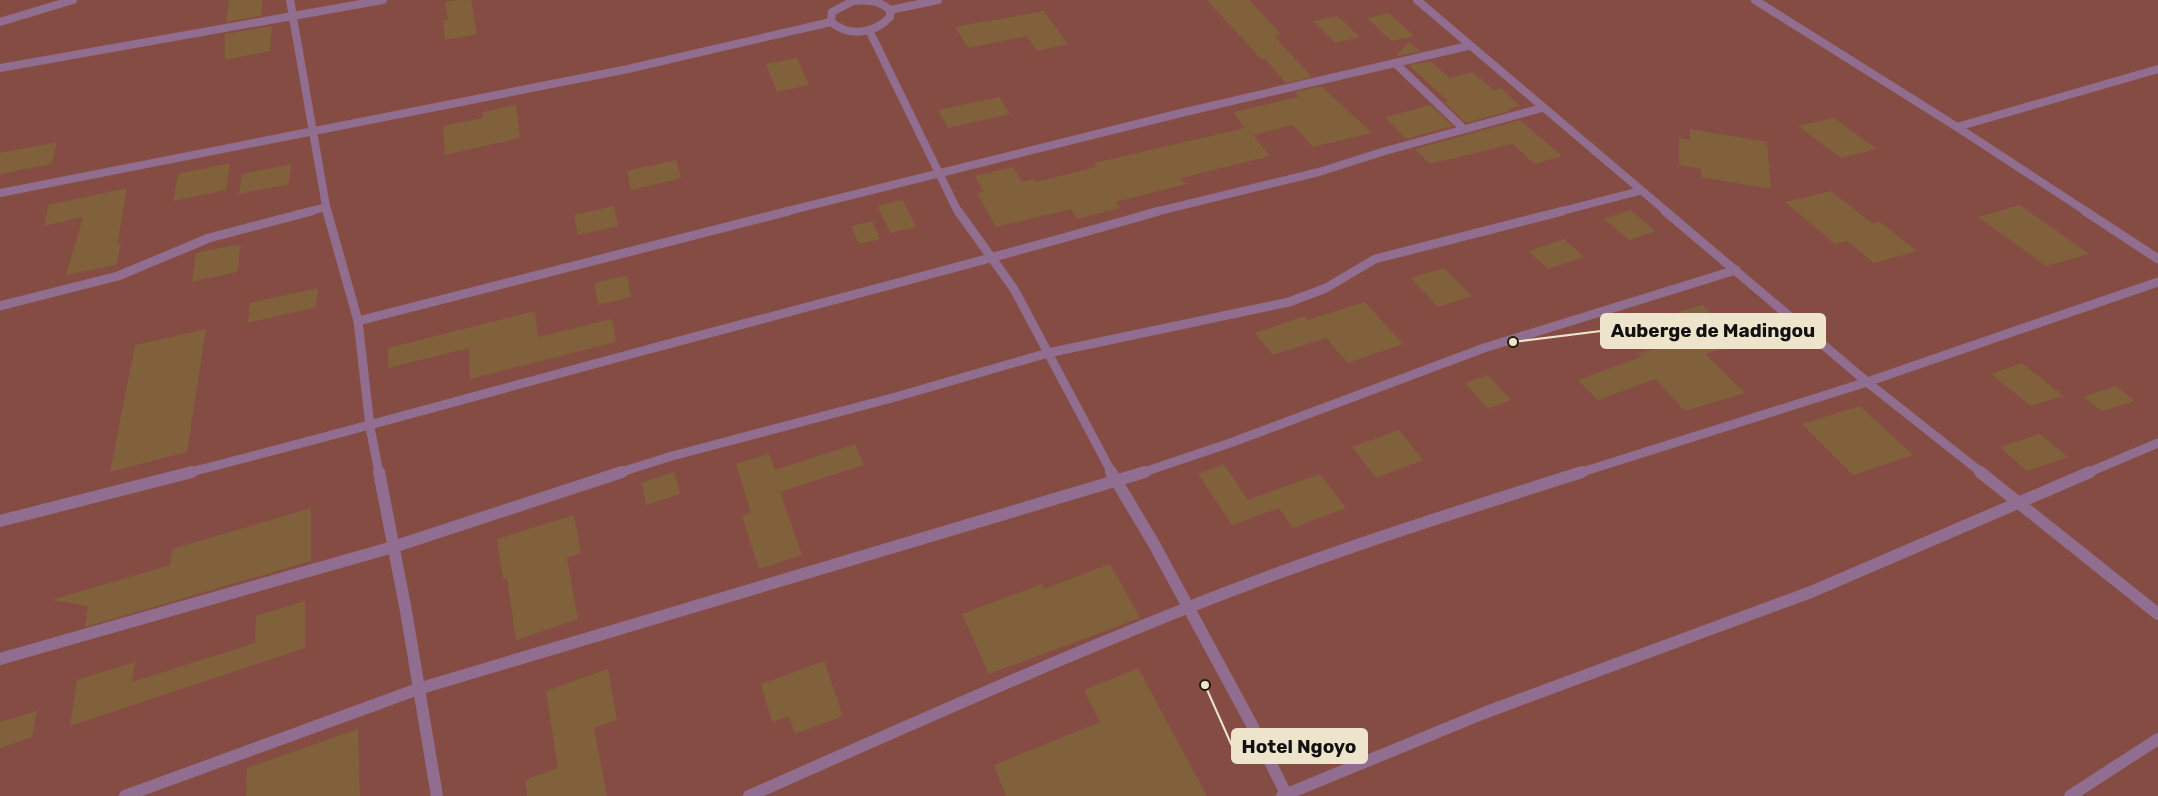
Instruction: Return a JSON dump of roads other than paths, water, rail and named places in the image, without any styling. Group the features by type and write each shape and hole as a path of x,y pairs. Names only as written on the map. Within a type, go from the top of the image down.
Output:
{"street":[{"path":"0,22 73,0"},
{"path":"290,0 326,207 358,321 370,427 406,611 437,796"},
{"path":"0,68 383,0"},
{"path":"831,22 832,12 844,4 853,1 876,2 890,10 938,0"},
{"path":"1417,0 1468,46 1867,382 2018,505 2158,614"},
{"path":"1754,0 1958,126 2158,259"},
{"path":"0,192 628,69 831,22 842,29 869,30 888,21 890,10"},
{"path":"869,30 938,174 969,229 1014,289 1116,482 1154,544 1252,725 1285,795 1484,713 1811,592 2158,444"},
{"path":"358,321 938,174 1468,46"},
{"path":"1395,63 1464,129"},
{"path":"1958,126 2158,69"},
{"path":"0,521 370,427 646,350 992,259 1193,200 1320,172 1542,108"},
{"path":"0,660 393,547 672,456 883,401 1048,353 1174,325 1236,315 1289,302 1326,288 1376,259 1640,191"},
{"path":"0,306 118,276 209,238 326,207"},
{"path":"125,796 418,689 1116,482 1233,442 1362,392 1484,348 1736,270"},
{"path":"749,796 928,717 1188,607 1413,526 1867,382 2158,282"},
{"path":"2070,796 2158,739"}],"place":[{"name":"Auberge de Madingou","path":"1513,342"},
{"name":"Hotel Ngoyo","path":"1205,685"}]}
